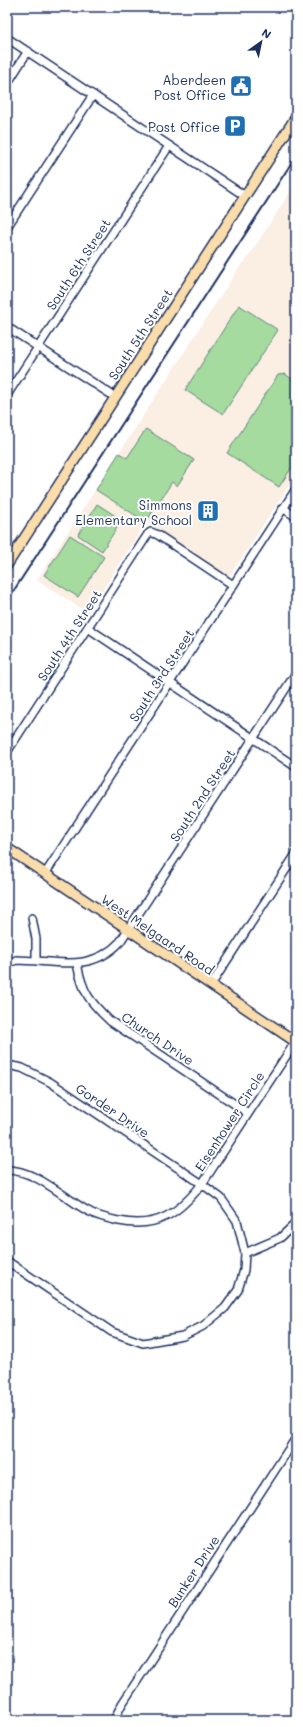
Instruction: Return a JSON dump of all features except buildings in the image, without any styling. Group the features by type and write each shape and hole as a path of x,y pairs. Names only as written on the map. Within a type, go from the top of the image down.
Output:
{"main road":[{"name":"South 5th Street","path":"7,565 296,117"},
{"name":"West Melgaard Road","path":"7,848 296,1041"}],"street":[{"path":"7,38 245,196"},
{"path":"7,84 28,52"},
{"path":"7,227 93,95"},
{"name":"South 6th Street","path":"7,395 169,146"},
{"path":"7,327 115,397"},
{"name":"South 3rd Street","path":"45,874 296,489"},
{"path":"283,508 296,517"},
{"name":"South 4th Street","path":"7,752 151,532 158,535 233,585"},
{"path":"88,628 296,767"},
{"name":"South 2nd Street","path":"128,929 296,673"},
{"path":"211,985 296,854"},
{"path":"32,918 36,939 36,960"},
{"path":"7,964 16,960 36,960 77,964 91,961 113,949 128,929"},
{"name":"Church Drive","path":"77,964 81,984 90,1002 110,1021 248,1113"},
{"name":"Eisenhower Circle","path":"7,1261 112,1332 143,1343 183,1336 203,1326 225,1308 238,1290 244,1270 245,1253 238,1221 220,1198 202,1184 296,1041"},
{"name":"Gorder Drive","path":"7,1065 22,1068 50,1082 202,1184"},
{"path":"7,1170 24,1173 40,1180 91,1213 136,1224 151,1223 166,1217 181,1206 202,1184"},
{"path":"245,1253 280,1238 296,1223"},
{"name":"Bunker Drive","path":"114,1720 122,1704 296,1438"}],"shaded area":[{"path":"296,183 296,475 229,577 146,522 88,613 37,580 242,263 245,262"}],"green space":[{"path":"239,305 278,330 223,414 185,390"},
{"path":"285,374 296,382 296,461 279,487 227,453 278,375"},
{"path":"146,429 194,460 177,486 172,482 146,522 96,490 119,453 127,458"},
{"path":"97,504 122,520 102,551 78,535"},
{"path":"70,535 104,557 78,597 44,575"}],"railway":[{"path":"7,601 296,156"}],"place":[{"name":"Aberdeen Post Office","path":"241,86"},
{"name":"Post Office","path":"235,126"},
{"name":"Simmons Elementary School","path":"208,511"}]}
